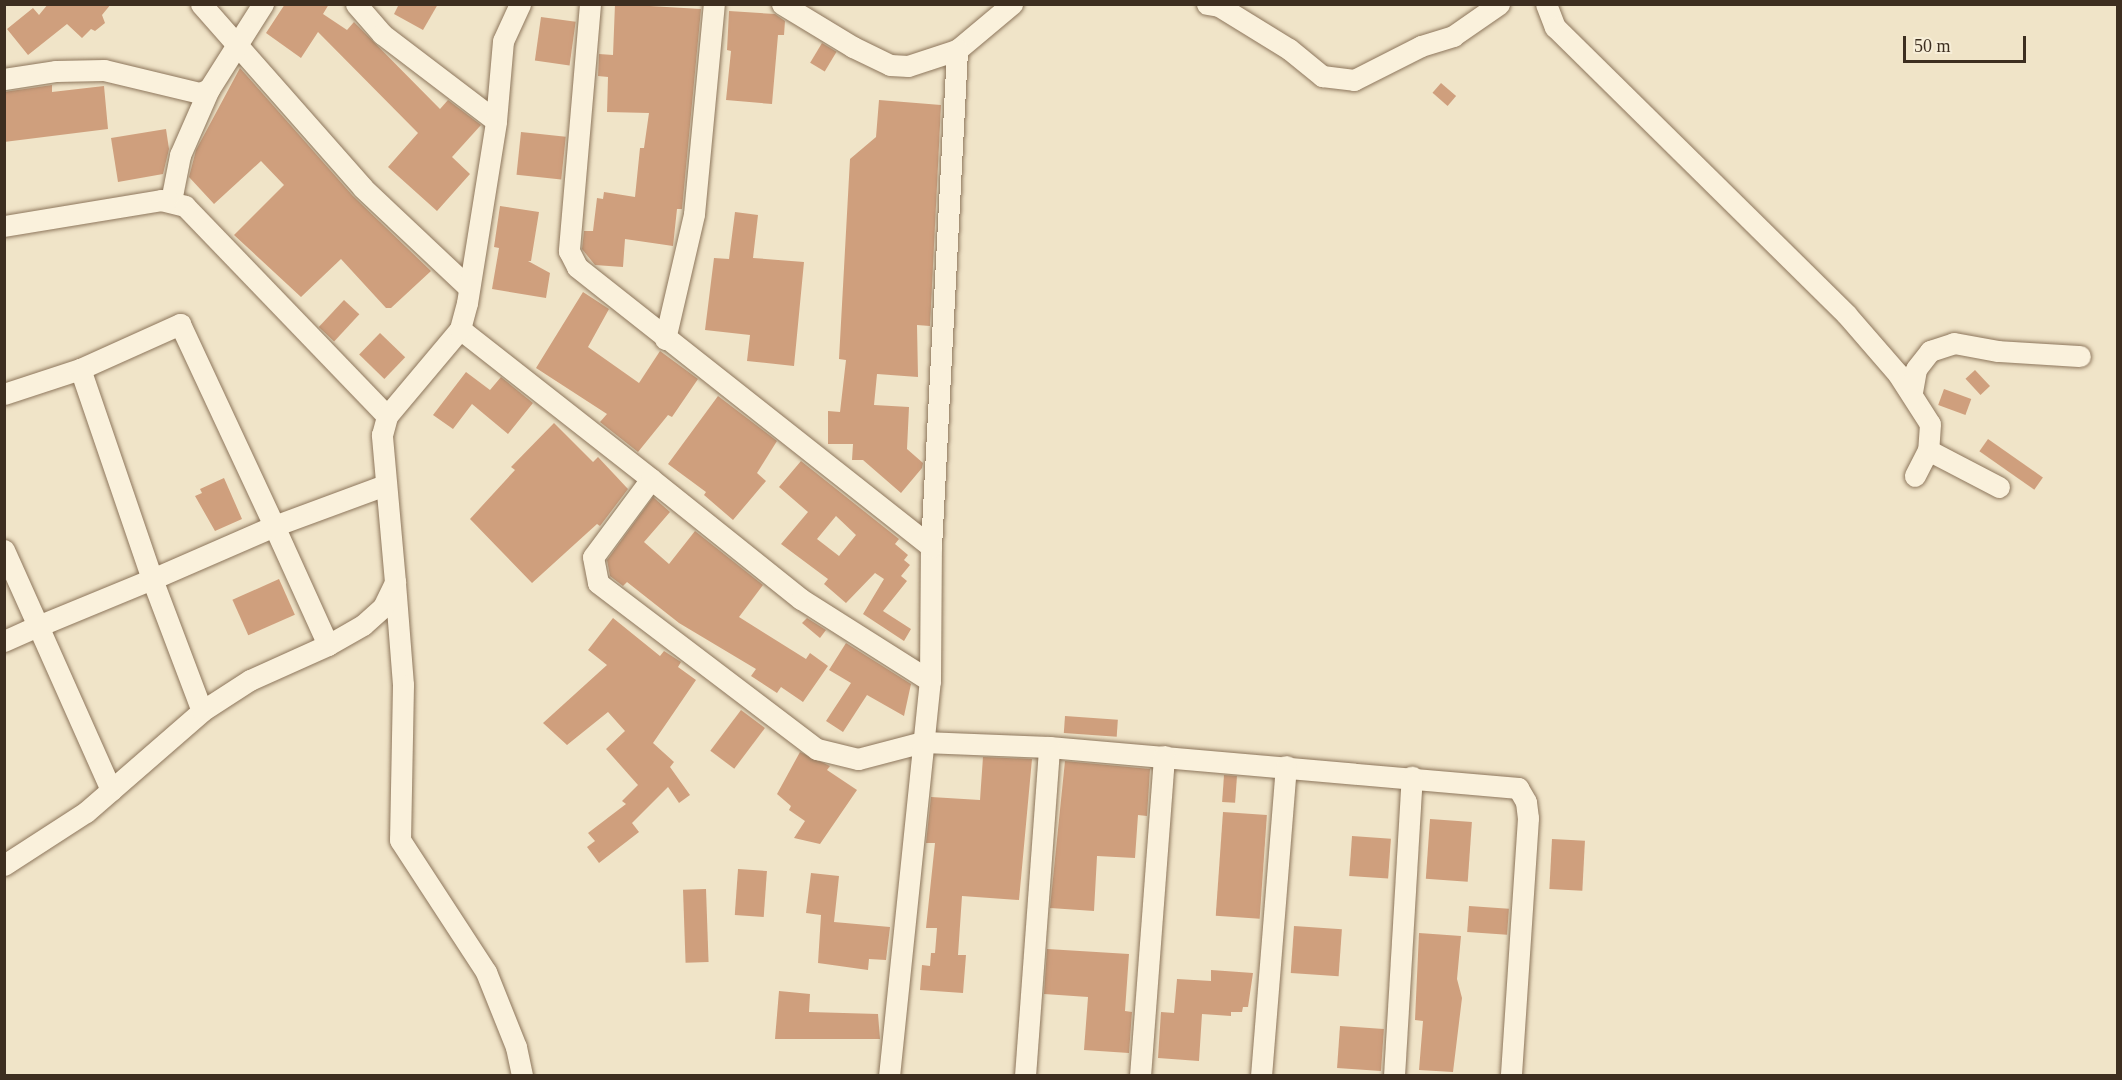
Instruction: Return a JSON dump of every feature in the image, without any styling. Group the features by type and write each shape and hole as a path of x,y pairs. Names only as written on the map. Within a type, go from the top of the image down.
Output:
{"street":[{"path":"201,4 237,42 363,188 468,286"},
{"path":"171,201 180,155 209,89 263,4"},
{"path":"356,4 382,34 496,121"},
{"path":"520,4 503,41 496,121 460,329 387,416 382,435 404,685 400,840 486,972 516,1047 522,1076"},
{"path":"591,4 569,251 577,267 665,339 785,428 931,547"},
{"path":"665,339 694,214 714,4"},
{"path":"782,4 890,64 908,66 957,50 1012,4"},
{"path":"1208,4 1219,6 1289,49 1323,76 1354,80 1421,46 1453,36 1499,4"},
{"path":"1546,4 1555,27 1846,314 1912,392 1930,424 1928,450 1915,476"},
{"path":"890,1076 930,681 931,547 957,50"},
{"path":"4,79 56,71 104,70 200,93 209,89"},
{"path":"4,226 171,201 186,206 387,416"},
{"path":"4,394 80,369 180,324 328,645"},
{"path":"460,329 801,599 930,681"},
{"path":"1912,392 1916,369 1930,351 1954,343 1998,351 2080,356"},
{"path":"80,369 152,579 202,711"},
{"path":"1928,450 1999,487"},
{"path":"651,479 592,557 598,583 817,749 858,759 923,742 1049,747 1505,784 1518,788 1526,802 1511,1076"},
{"path":"4,641 274,526 385,485"},
{"path":"4,550 111,790"},
{"path":"4,865 39,846 111,790 202,711 250,680 328,645 376,613 395,582"},
{"path":"1025,1076 1049,747"},
{"path":"1140,1076 1164,756"},
{"path":"1261,1076 1286,766"},
{"path":"1394,1076 1412,777"}],"building":[{"path":"48,4 111,4 102,15 105,23 95,31 91,29 82,38 67,24 28,55 7,29 33,8 39,15"},
{"path":"285,4 329,4 323,14 347,30 354,22 440,109 448,100 481,125 452,157 470,174 437,211 388,167 418,133 318,32 301,58 266,33"},
{"path":"399,4 438,4 423,30 394,14"},
{"path":"615,4 701,9 682,209 677,209 673,246 625,239 623,267 595,265 582,249 584,231 593,231 597,198 603,199 604,192 635,197 640,148 644,148 649,113 607,112 608,77 598,76 599,54 613,55"},
{"path":"729,11 775,14 785,21 784,35 778,35 772,104 726,100 731,51 727,50"},
{"path":"541,17 576,22 570,65 535,61"},
{"path":"822,43 837,52 825,71 810,63"},
{"path":"240,68 353,196 431,271 391,308 386,308 341,259 301,297 234,235 284,185 261,161 214,204 189,177 196,150"},
{"path":"1441,83 1456,96 1448,106 1432,93"},
{"path":"52,85 52,92 104,86 108,129 4,142 4,92"},
{"path":"879,100 941,105 930,326 917,325 918,377 877,374 874,405 909,407 907,449 923,463 922,468 901,493 863,460 852,460 853,444 828,444 828,411 840,412 846,360 839,359 850,159 876,137"},
{"path":"166,129 169,149 163,174 118,182 111,138"},
{"path":"521,132 566,137 561,179 517,175"},
{"path":"500,206 539,212 531,261 528,261 550,273 546,298 492,289 499,248 494,247"},
{"path":"735,212 758,215 753,258 804,262 794,366 747,361 750,335 705,330 714,258 729,259"},
{"path":"583,292 609,309 588,347 639,383 660,351 698,379 672,417 668,415 638,452 600,422 607,414 536,368"},
{"path":"344,300 359,314 334,341 319,327"},
{"path":"380,333 405,357 384,379 359,355"},
{"path":"1975,370 1990,386 1980,395 1965,379"},
{"path":"466,372 490,390 501,377 533,403 508,434 472,404 453,429 433,415"},
{"path":"1944,389 1971,399 1965,415 1938,405"},
{"path":"718,396 777,441 757,473 766,481 733,520 704,495 706,492 668,464"},
{"path":"554,423 593,462 598,457 628,489 600,526 597,524 532,583 470,519 515,470 511,467"},
{"path":"1988,439 2043,477 2034,490 1979,451"},
{"path":"801,461 899,539 895,544 908,555 904,560 910,565 901,576 907,581 883,611 911,629 904,641 863,614 884,579 875,573 846,603 824,584 828,579 781,544 808,512 779,487","holes":["836,516 856,535 839,556 817,539"]},
{"path":"224,478 242,519 215,531 195,496 202,493 200,489"},
{"path":"653,497 670,512 644,542 669,564 695,531 763,585 739,617 806,659 810,653 828,666 803,702 781,687 777,693 751,676 756,669 679,623 627,582 623,586 610,576 607,560"},
{"path":"279,579 295,615 248,635 232,600"},
{"path":"613,618 660,656 664,651 681,662 678,667 696,680 653,743 674,762 670,767 690,795 679,803 668,787 632,823 639,832 599,863 587,847 595,841 588,833 626,804 622,801 638,785 606,749 625,731 608,712 567,745 543,723 607,665 588,650"},
{"path":"807,618 826,630 820,638 802,623"},
{"path":"846,643 911,684 904,716 867,695 843,732 826,721 851,683 829,670"},
{"path":"741,710 765,728 734,769 710,751"},
{"path":"1065,716 1118,720 1117,737 1064,733"},
{"path":"800,752 830,766 827,770 857,790 820,844 794,838 805,821 789,810 791,806 777,794"},
{"path":"983,757 1032,759 1019,900 962,896 958,955 966,955 963,993 920,990 922,965 930,966 931,953 935,953 937,928 926,928 935,843 926,843 931,797 980,800"},
{"path":"1065,761 1150,769 1147,816 1138,815 1135,858 1097,856 1094,911 1050,908"},
{"path":"1224,775 1237,776 1235,803 1222,802"},
{"path":"1223,812 1267,815 1260,919 1216,916"},
{"path":"1430,819 1472,822 1468,882 1426,879"},
{"path":"1352,836 1391,839 1388,879 1349,876"},
{"path":"1552,839 1585,841 1582,891 1549,889"},
{"path":"738,869 767,871 764,917 735,915"},
{"path":"811,873 839,876 834,922 890,927 886,960 869,959 868,970 818,963 821,915 806,913"},
{"path":"706,889 709,962 686,963 683,890"},
{"path":"1469,906 1509,909 1507,935 1467,932"},
{"path":"1294,926 1342,929 1339,976 1291,973"},
{"path":"1419,933 1461,936 1457,979 1462,998 1453,1072 1419,1070 1423,1021 1415,1020"},
{"path":"1047,949 1129,954 1125,1011 1132,1012 1129,1053 1084,1050 1088,997 1044,994"},
{"path":"1211,970 1253,973 1248,1007 1243,1007 1242,1012 1231,1012 1231,1016 1202,1014 1199,1061 1158,1058 1161,1012 1174,1013 1177,979 1211,981"},
{"path":"779,991 810,994 809,1012 878,1014 880,1039 775,1039"},
{"path":"1340,1026 1384,1029 1381,1071 1337,1068"}]}
